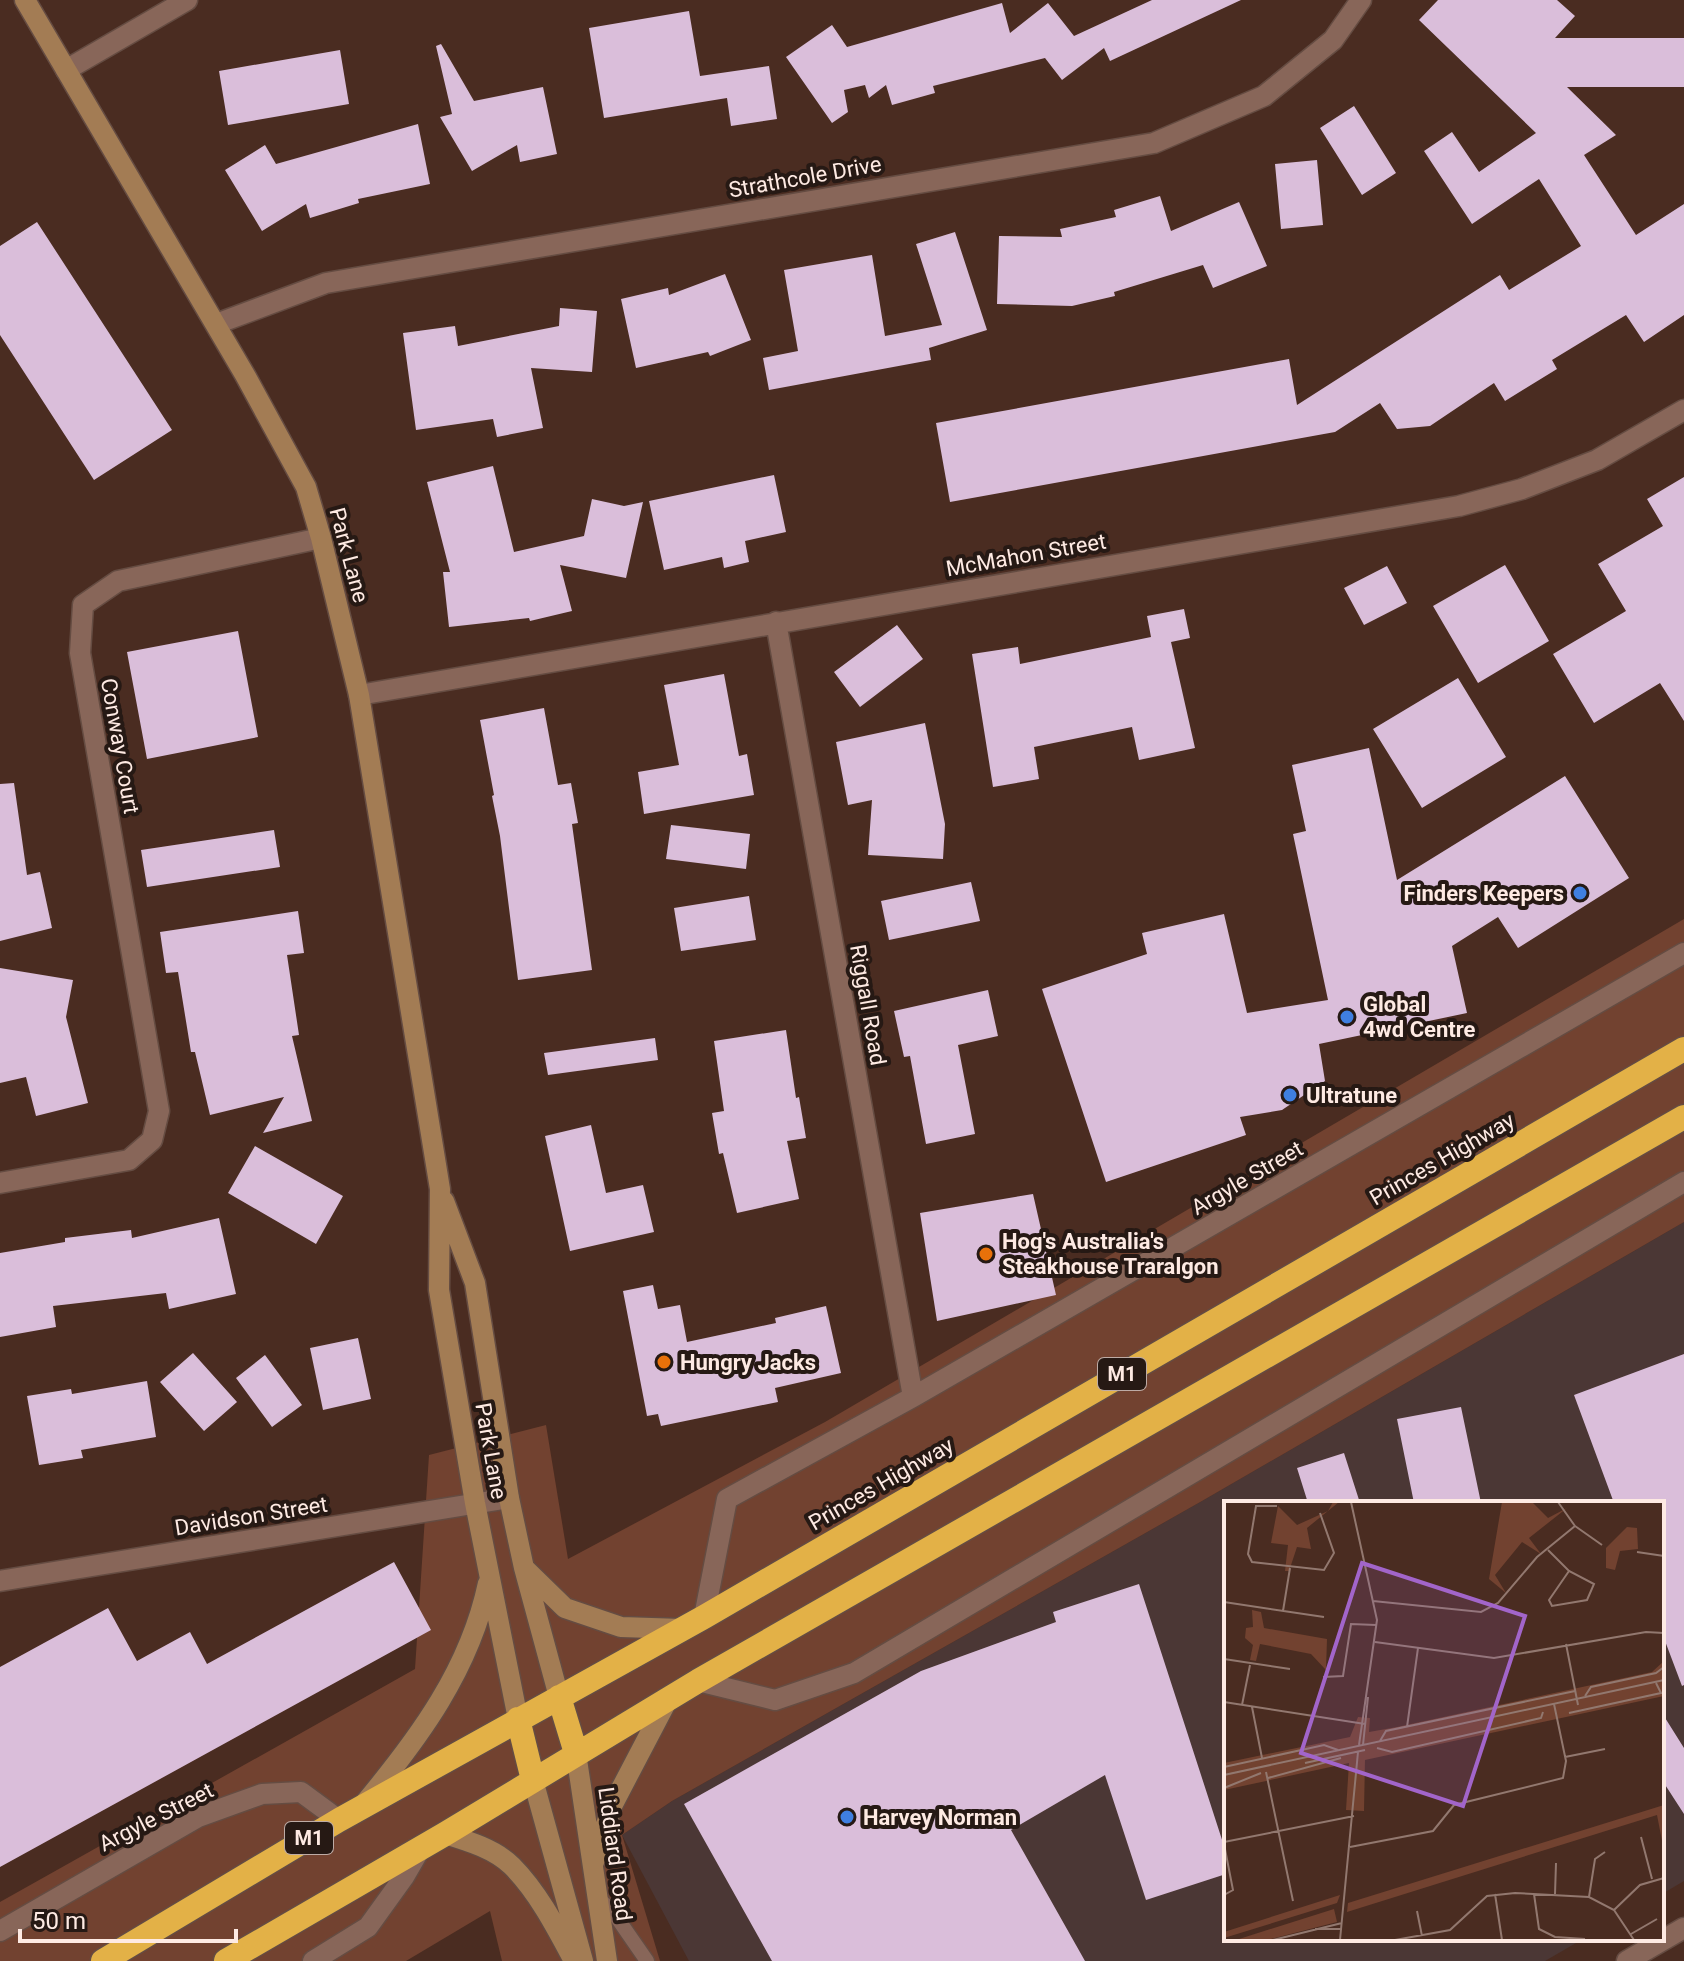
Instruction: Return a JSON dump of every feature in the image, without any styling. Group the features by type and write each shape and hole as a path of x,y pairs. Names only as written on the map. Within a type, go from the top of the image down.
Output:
{"highway":[{"name":"Princes Highway","path":"103,1961 339,1820 704,1617 1684,1049"},
{"name":"M1","path":"226,1961 445,1834 698,1681 1684,1117"},
{"path":"559,1697 576,1753"},
{"path":"518,1719 533,1780"}],"street":[{"name":"Park Lane","path":"25,0 216,324 306,487 321,538 359,695 440,1189 439,1290 475,1503 518,1719"},
{"path":"66,70 187,0"},
{"name":"Strathcole Drive","path":"216,324 326,283 1154,143 1264,96 1333,40 1361,0"},
{"name":"McMahon Street","path":"359,695 1459,506 1522,489 1597,460 1684,410"},
{"name":"Conway Court","path":"0,1183 129,1160 159,1147 159,1111 80,653 83,605 118,581 321,538"},
{"name":"Riggall Road","path":"776,622 913,1397"},
{"name":"Argyle Street","path":"704,1617 727,1499 913,1397 1684,953"},
{"path":"698,1681 775,1700 854,1673 1684,1182"},
{"name":"Park Lane","path":"440,1189 475,1283 509,1498 524,1568 559,1697"},
{"name":"Davidson Street","path":"0,1581 509,1498"},
{"path":"524,1568 565,1608 621,1627 682,1629"},
{"path":"362,1807 409,1749 457,1673 483,1604 490,1572"},
{"path":"593,1867 612,1806 668,1699"},
{"name":"Liddiard Road","path":"576,1753 607,1961"},
{"path":"533,1780 583,1961"},
{"name":"Argyle Street","path":"0,1931 198,1817 262,1794 301,1792 339,1820"},
{"path":"445,1834 478,1845 511,1864 574,1961"},
{"path":"313,1961 368,1927 422,1846"},
{"path":"1664,1940 1684,1928"},
{"path":"1627,1961 1662,1941"}],"lane":[{"path":"597,1898 611,1909 647,1961"}],"shaded area":[{"path":"1684,919 1684,1222 1202,1501 672,1801 622,1835 660,1961 502,1961 490,1911 406,1961 0,1961 0,1902 415,1669 429,1455 546,1425 568,1559 825,1422"},
{"path":"1684,1222 1684,1881 1664,1893 1664,1501 1224,1501 1224,1941 1580,1941 1545,1961 689,1961 622,1835 672,1801 1202,1501"}],"building":[{"path":"1152,0 1241,0 1110,61 1104,48 1062,80 1045,58 933,86 935,93 892,105 886,85 869,98 865,85 844,90 848,112 832,123 786,57 832,25 847,47 1002,3 1010,33 1048,3 1074,36"},
{"path":"1438,0 1557,0 1575,16 1555,38 1684,38 1684,87 1567,87 1616,135 1584,155 1636,235 1684,204 1684,315 1644,342 1626,315 1552,360 1557,369 1505,401 1494,383 1430,426 1397,429 1380,403 1335,432 950,502 936,423 1289,359 1297,405 1500,275 1509,290 1581,246 1539,179 1472,224 1424,151 1452,132 1479,172 1536,133 1419,20"},
{"path":"689,11 700,76 769,66 777,119 731,126 727,98 604,118 589,28"},
{"path":"441,44 474,101 543,87 557,154 520,162 517,145 472,171 440,117 452,114 436,46"},
{"path":"340,50 349,104 228,125 219,71"},
{"path":"1354,106 1396,173 1362,195 1320,128"},
{"path":"418,124 430,184 358,199 359,203 310,218 306,204 262,231 225,170 265,145 276,164"},
{"path":"1317,160 1323,225 1281,229 1275,164"},
{"path":"1160,196 1171,231 1239,202 1267,266 1213,288 1203,265 1114,292 1115,296 1072,306 997,304 999,236 1062,237 1060,229 1116,217 1114,210"},
{"path":"37,222 172,430 94,480 0,335 0,246"},
{"path":"955,232 987,330 929,348 931,360 769,390 763,358 798,351 784,270 872,255 885,336 942,325 916,244"},
{"path":"725,274 751,340 710,356 708,352 636,368 621,299 668,288 669,295"},
{"path":"560,308 597,311 592,372 531,368 543,428 497,437 493,419 416,430 403,333 455,326 458,346 559,326"},
{"path":"493,466 514,552 584,536 592,499 624,506 643,502 626,578 560,565 572,611 530,621 529,618 449,627 443,572 450,572 427,482"},
{"path":"774,475 786,532 745,541 749,562 724,568 722,557 664,570 649,501"},
{"path":"1684,477 1684,721 1660,683 1594,723 1553,654 1626,611 1598,564 1663,526 1647,499"},
{"path":"1505,565 1549,641 1478,683 1433,606"},
{"path":"1387,566 1407,603 1364,625 1344,588"},
{"path":"1184,609 1190,638 1171,642 1195,748 1139,760 1132,727 1034,747 1039,779 993,787 972,654 1018,647 1020,664 1151,637 1147,616"},
{"path":"897,625 923,659 860,707 834,672"},
{"path":"238,631 258,737 147,759 127,652"},
{"path":"724,674 739,756 747,754 754,795 644,814 638,772 679,765 664,685"},
{"path":"1458,678 1506,757 1422,808 1373,729"},
{"path":"544,708 558,785 571,783 578,823 572,824 592,970 518,980 500,836 480,720"},
{"path":"925,723 945,824 943,859 868,855 872,800 848,805 836,742"},
{"path":"1369,748 1397,880 1565,776 1629,878 1518,948 1498,917 1452,946 1467,1013 1319,1044 1325,1081 1282,1110 1240,1117 1246,1135 1106,1182 1042,989 1147,954 1142,933 1224,914 1247,1013 1328,1000 1293,834 1306,831 1292,765"},
{"path":"14,783 27,875 40,872 52,928 0,941 0,784"},
{"path":"671,825 750,834 746,869 666,859"},
{"path":"274,830 280,867 147,887 141,850"},
{"path":"971,882 980,921 889,940 881,901"},
{"path":"749,896 756,940 681,951 674,908"},
{"path":"298,911 304,953 287,955 299,1035 292,1036 312,1121 263,1133 284,1097 210,1115 195,1052 191,1052 178,972 166,973 160,932"},
{"path":"0,968 73,980 66,1017 88,1103 36,1116 26,1077 0,1083"},
{"path":"988,990 998,1036 958,1045 975,1134 926,1144 910,1056 904,1057 894,1011"},
{"path":"786,1030 796,1098 799,1097 806,1138 787,1141 799,1199 737,1213 723,1153 719,1154 712,1113 724,1111 714,1041"},
{"path":"655,1038 658,1060 548,1075 544,1053"},
{"path":"591,1125 606,1193 643,1185 654,1232 570,1251 545,1136"},
{"path":"255,1146 343,1196 316,1244 228,1193"},
{"name":"Hog's Australia's Steakhouse Traralgon","path":"1033,1194 1056,1295 937,1321 920,1213"},
{"path":"219,1218 236,1294 169,1309 166,1293 53,1306 56,1327 0,1337 0,1253 65,1242 65,1238 131,1230 132,1238"},
{"path":"653,1285 658,1309 680,1305 687,1342 776,1323 775,1318 826,1306 841,1373 775,1388 778,1402 661,1426 658,1414 647,1416 623,1291"},
{"path":"358,1338 371,1399 323,1410 310,1348"},
{"path":"193,1353 237,1402 204,1431 160,1382"},
{"path":"1684,1354 1682,1686 1664,1638 1664,1501 1613,1501 1574,1395"},
{"path":"265,1355 302,1405 272,1427 236,1378"},
{"path":"147,1381 156,1437 81,1450 83,1458 39,1465 27,1396 71,1389 72,1394"},
{"path":"1461,1407 1481,1501 1414,1501 1397,1419"},
{"path":"1344,1453 1359,1501 1307,1501 1297,1468"},
{"path":"394,1562 431,1630 0,1867 0,1667 108,1608 137,1661 190,1632 207,1664"},
{"path":"1139,1584 1224,1846 1224,1875 1146,1900 1105,1775 1011,1830 1085,1961 772,1961 684,1804 921,1671 1056,1622 1053,1612"},
{"path":"1664,1716 1684,1748 1684,1814 1664,1783"}],"place":[{"name":"Finders Keepers","path":"1580,893"},
{"name":"Global 4wd Centre","path":"1347,1017"},
{"name":"Ultratune","path":"1290,1095"},
{"name":"Hog's Australia's Steakhouse Traralgon","path":"986,1254"},
{"name":"Hungry Jacks","path":"664,1362"},
{"name":"Harvey Norman","path":"847,1817"}]}
